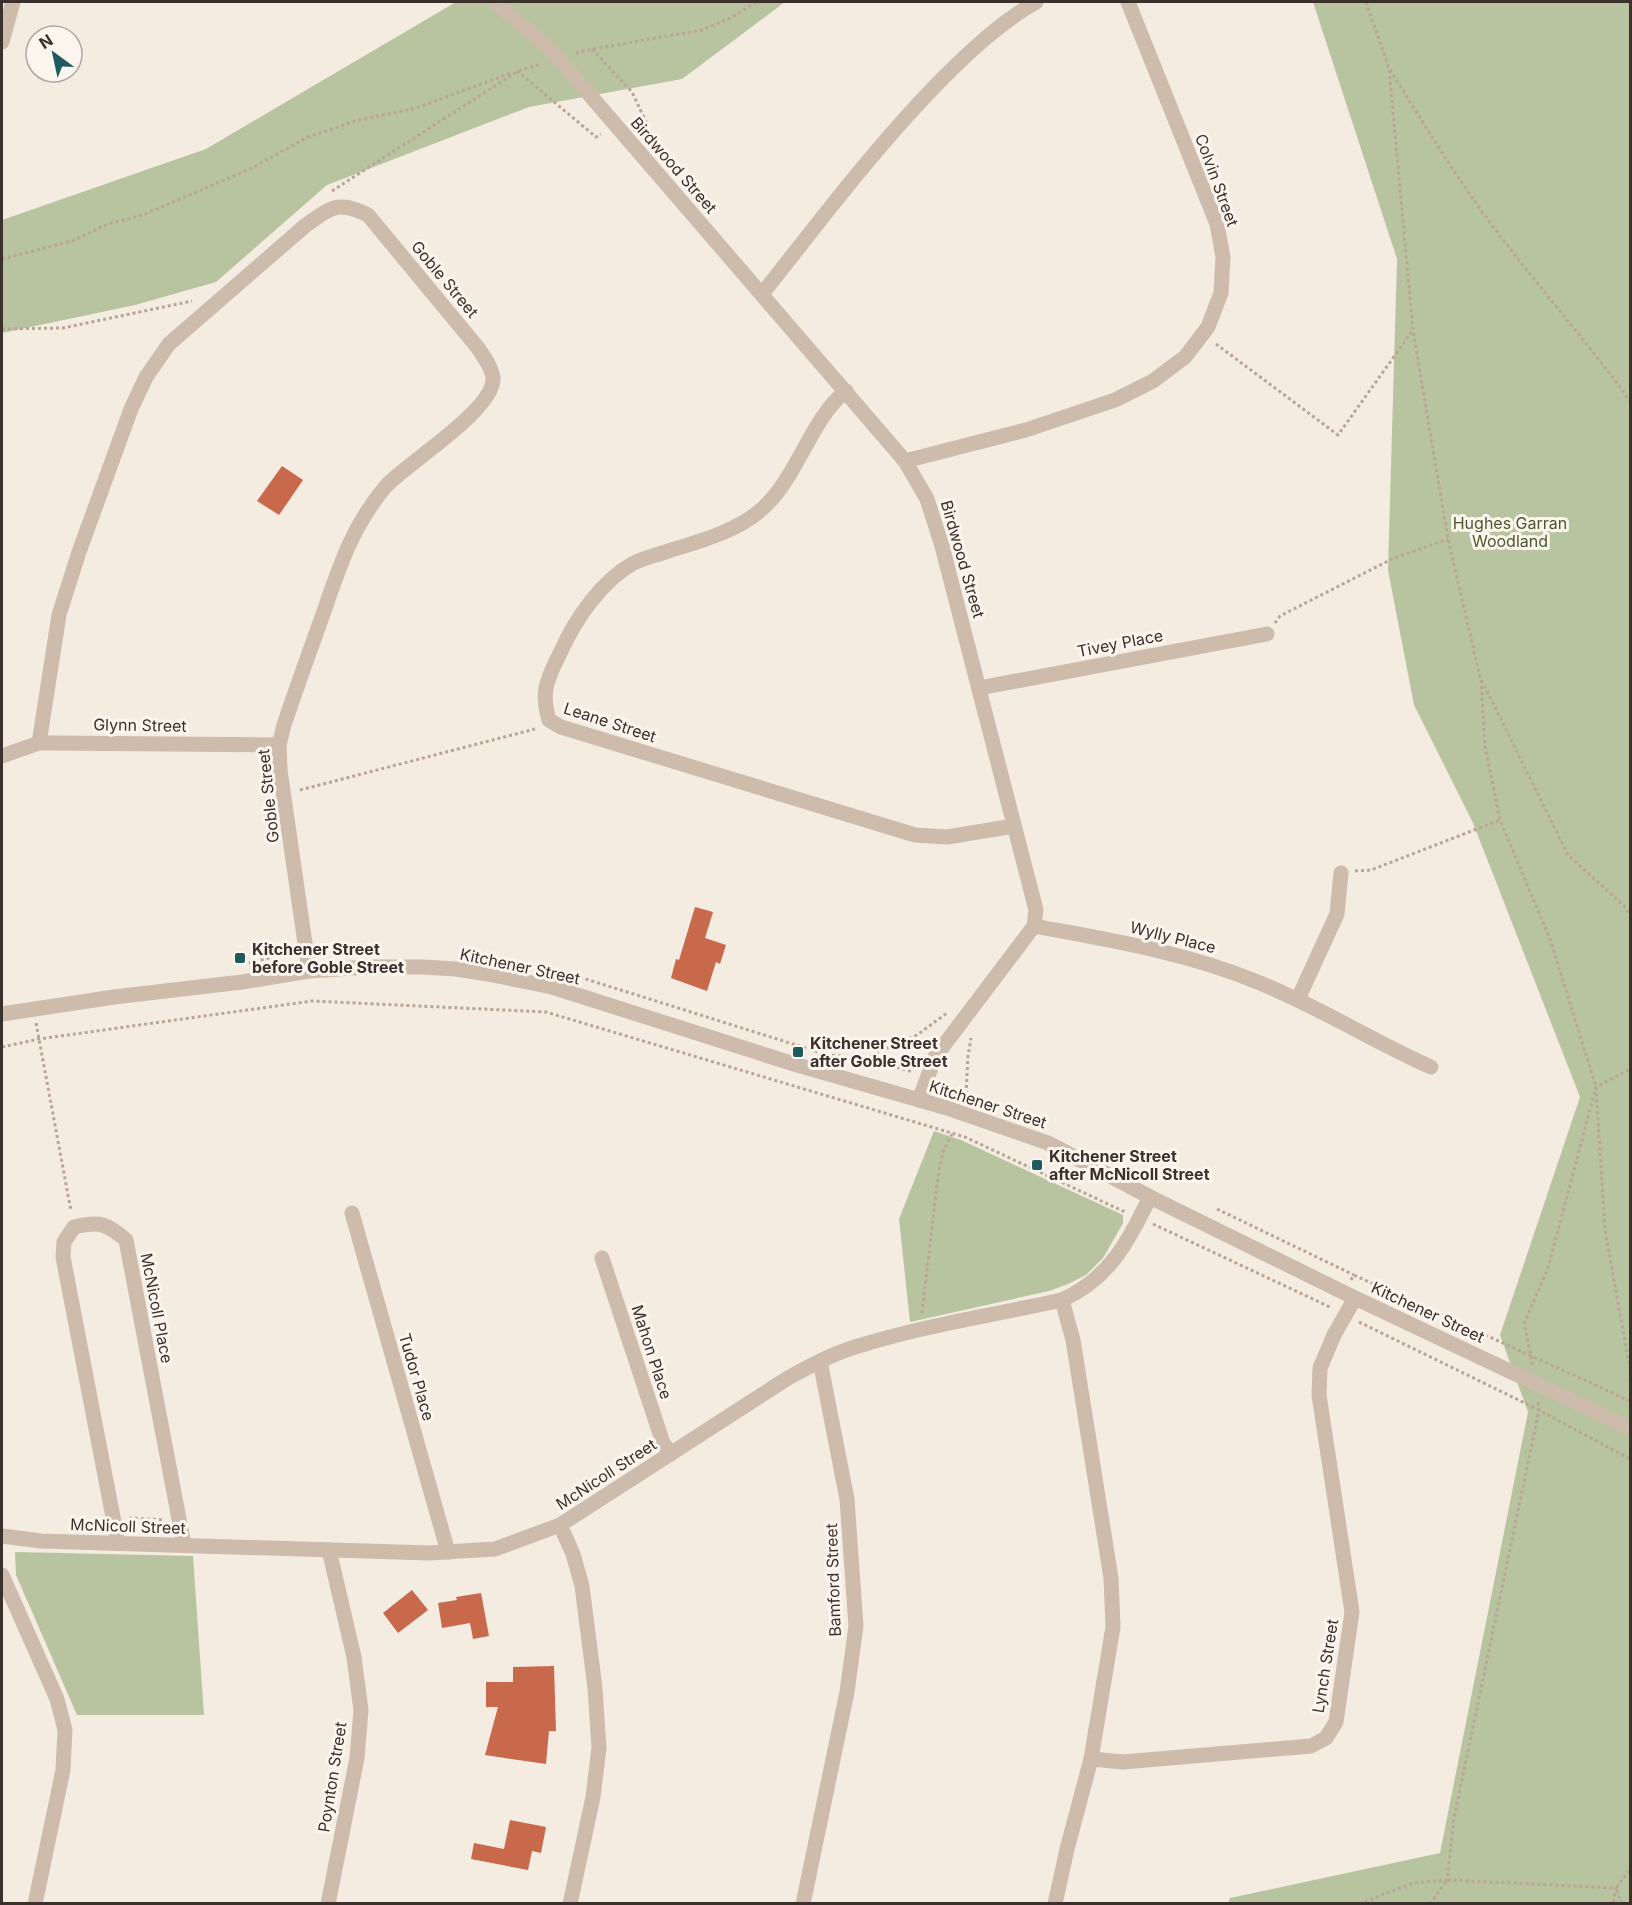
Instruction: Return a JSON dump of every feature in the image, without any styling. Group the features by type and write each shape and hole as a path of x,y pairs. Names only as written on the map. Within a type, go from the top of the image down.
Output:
{"street":[{"path":"2,42 13,2"},
{"name":"Birdwood Street","path":"495,2 549,55 570,72 905,461 927,499 942,546 1036,910 1034,926"},
{"path":"762,294 874,153 921,101 969,52 1036,2"},
{"name":"Colvin Street","path":"905,461 1026,430 1115,400 1153,381 1185,357 1208,327 1221,293 1223,257 1216,224 1128,2"},
{"name":"Goble Street","path":"39,743 59,615 79,552 131,409 146,377 169,344 306,225 327,210 349,207 368,215 478,348 488,362 493,378 486,398 470,416 388,484 366,511 345,552 284,725 279,745 309,971"},
{"name":"Leane Street","path":"846,392 834,401 786,481 762,509 732,529 633,563 608,582 587,608 567,639 550,674 544,696 549,720 561,727 915,835 947,837 1014,826"},
{"name":"Tivey Place","path":"979,688 1267,634"},
{"name":"Glynn Street","path":"2,756 39,743 279,745"},
{"path":"1298,999 1337,914 1341,873"},
{"path":"919,1100 926,1076 935,1057 1034,926"},
{"name":"Wylly Place","path":"1034,926 1164,951 1210,963 1298,999 1395,1051 1431,1067"},
{"name":"Kitchener Street","path":"2,1014 309,971 367,967 423,967 488,974 552,987 794,1064 919,1100 1048,1143 1150,1197 1349,1295 1630,1428"},
{"name":"McNicoll Street","path":"2,1536 40,1541 429,1553 495,1549 560,1526 788,1378 820,1360 854,1347 923,1329 1062,1300 1080,1292 1103,1274 1128,1239 1150,1197"},
{"name":"Tudor Place","path":"352,1213 448,1552"},
{"name":"McNicoll Place","path":"74,1227 90,1223 109,1226 126,1240 184,1545"},
{"path":"74,1227 64,1242 63,1257 118,1543"},
{"name":"Mahon Place","path":"602,1258 663,1443 671,1454"},
{"name":"Lynch Street","path":"1091,1759 1123,1762 1311,1746 1326,1738 1336,1722 1352,1612 1319,1395 1320,1368 1345,1314 1349,1295"},
{"path":"1055,1904 1066,1849 1091,1759 1113,1627 1111,1578 1073,1340 1062,1300"},
{"name":"Bamford Street","path":"803,1904 847,1692 856,1626 847,1499 820,1360"},
{"path":"560,1526 573,1554 582,1586 595,1688 599,1748 593,1797 570,1904"},
{"name":"Poynton Street","path":"328,1904 357,1758 361,1710 354,1657 329,1550"},
{"path":"2,1575 57,1699 64,1730 63,1770 35,1904"}],"path":[{"path":"571,55 592,49 702,30 730,18 757,2"},
{"path":"1366,2 1389,68 1472,198 1630,401"},
{"path":"592,49 632,92 646,122 654,149 644,158"},
{"path":"331,191 518,71 549,55"},
{"path":"1389,68 1413,330 1448,539 1480,677 1485,746 1500,820 1550,939 1596,1087 1605,1230 1630,1369 1630,1383"},
{"path":"518,71 596,137 605,132"},
{"path":"2,259 72,241 108,224 143,215 250,169 308,136 359,120 416,108 518,71"},
{"path":"2,329 63,328 203,299"},
{"path":"1203,334 1338,435 1413,330"},
{"path":"1267,634 1280,616 1392,559 1448,539"},
{"path":"1480,677 1568,855 1624,906 1630,915"},
{"path":"284,794 556,724"},
{"path":"1341,873 1371,870 1500,820"},
{"path":"247,963 307,946"},
{"path":"554,969 828,1055 865,1058 926,1076 988,1103"},
{"path":"2,1047 39,1039 312,1001 546,1012 965,1137 1122,1211 1126,1222"},
{"path":"865,1058 917,1035 957,1006 974,1028 968,1056 966,1094"},
{"path":"33,1009 74,1227"},
{"path":"1430,1904 1447,1880 1454,1818 1539,1410 1536,1382 1524,1324 1548,1268 1596,1087 1630,1069"},
{"path":"923,1329 921,1321 938,1176 943,1152 952,1134"},
{"path":"1214,1208 1354,1275 1630,1401"},
{"path":"1154,1224 1345,1314 1539,1410 1630,1459"},
{"path":"1349,1295 1354,1275"},
{"path":"113,1518 180,1521"},
{"path":"1613,1904 1616,1888 1630,1869"},
{"path":"1359,1904 1413,1882 1447,1880 1616,1888"},
{"path":"1616,1888 1622,1904"}],"green space":[{"path":"456,2 785,2 682,79 529,107 327,185 216,282 135,305 2,333 2,220 206,149"},
{"name":"Hughes Garran Woodland","path":"1313,2 1630,2 1630,1903 1228,1904 1230,1898 1440,1853 1528,1412 1500,1335 1580,1097 1473,823 1414,705 1388,570 1397,259"},
{"path":"934,1131 961,1140 1123,1215 1123,1223 1103,1258 1086,1275 1049,1291 910,1322 899,1219"},
{"path":"15,1552 193,1556 204,1715 77,1715 16,1575"}],"building":[{"path":"282,466 303,480 279,515 257,501"},
{"path":"695,907 713,912 705,938 726,945 720,964 716,962 707,991 671,978 676,959 679,960"},
{"path":"412,1590 428,1610 398,1633 383,1613"},
{"path":"481,1593 489,1636 473,1639 470,1623 442,1628 438,1603"},
{"path":"554,1666 556,1731 549,1731 546,1764 485,1755 498,1707 486,1707 486,1682 513,1682 513,1667"},
{"path":"510,1820 546,1827 541,1853 532,1851 528,1870 471,1859 474,1843 504,1849"}],"place":[{"name":"Kitchener Street before Goble Street","path":"240,958"},
{"name":"Kitchener Street after Goble Street","path":"798,1052"},
{"name":"Kitchener Street after McNicoll Street","path":"1037,1165"}]}
